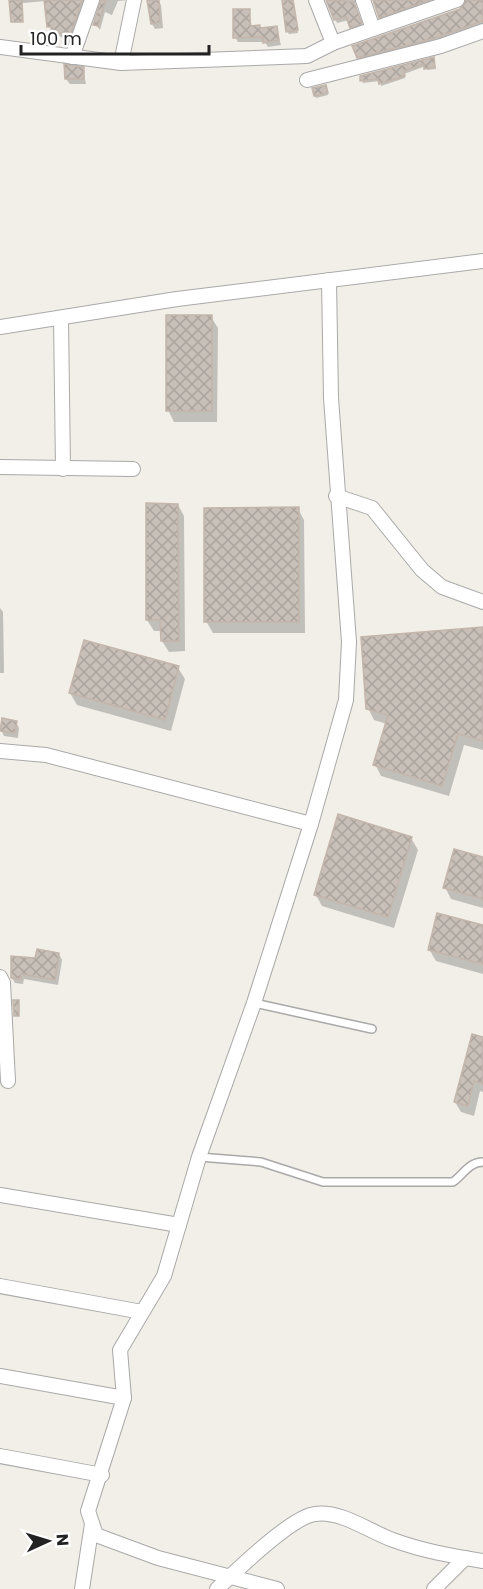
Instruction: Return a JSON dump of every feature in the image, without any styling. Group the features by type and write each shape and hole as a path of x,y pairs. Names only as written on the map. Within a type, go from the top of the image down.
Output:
{"street":[{"path":"72,57 92,0"},
{"path":"121,63 134,0"},
{"path":"316,0 333,43"},
{"path":"363,0 373,28"},
{"path":"412,0 417,14"},
{"path":"0,47 121,63 307,56 333,43 373,28 457,0"},
{"path":"307,80 431,49 483,31"},
{"path":"0,327 177,299 483,261"},
{"path":"277,1589 158,1558 96,1535 88,1511 102,1475 124,1398 120,1350 164,1276 199,1157 254,1003 311,824 346,700 349,642 336,496 331,398 329,280"},
{"path":"61,318 63,469"},
{"path":"0,467 133,469"},
{"path":"336,496 372,508 422,570 442,586 483,602"},
{"path":"0,751 46,755 311,824"},
{"path":"0,977 3,983 8,1081"},
{"path":"0,1195 179,1225"},
{"path":"0,1286 142,1312"},
{"path":"0,1376 124,1398"},
{"path":"0,1456 102,1475"},
{"path":"217,1589 301,1519 315,1514 338,1517 392,1540 434,1553 483,1561"},
{"path":"82,1589 93,1522"},
{"path":"434,1589 465,1558"}],"lane":[{"path":"254,1003 372,1029"},
{"path":"199,1157 278,1165 309,1178 341,1183 453,1182 470,1165 483,1162"}],"building":[{"path":"9,0 22,0 23,22 11,22"},
{"path":"44,0 82,0 70,36 51,30 52,27 47,27"},
{"path":"101,0 106,0 98,26 93,25"},
{"path":"147,0 159,0 160,22 151,24"},
{"path":"282,0 293,0 298,30 286,32"},
{"path":"326,0 354,2 362,24 350,28 346,17 334,20"},
{"path":"373,0 430,0 379,18"},
{"path":"466,0 483,0 483,21 432,39 357,58 352,46 460,9"},
{"path":"233,9 250,9 250,26 260,25 260,28 277,26 279,40 263,43 263,37 233,38"},
{"path":"434,57 435,67 424,69 424,64 404,71 405,76 379,84 378,79 360,81 360,76"},
{"path":"64,64 84,67 84,79 65,79"},
{"path":"326,85 328,93 314,96 312,88"},
{"path":"166,315 212,315 212,411 166,411"},
{"path":"146,503 178,504 179,641 161,641 160,620 146,620"},
{"path":"299,507 299,622 204,622 204,508"},
{"path":"483,627 483,741 458,734 442,786 373,765 388,715 366,709 361,637"},
{"path":"84,640 179,666 165,720 69,693"},
{"path":"2,718 17,721 15,733 0,731"},
{"path":"338,814 412,837 388,917 314,895"},
{"path":"454,849 483,857 483,899 443,888"},
{"path":"437,913 483,925 483,964 428,950"},
{"path":"37,949 59,953 55,980 21,974 21,979 11,978 11,956 35,958"},
{"path":"13,1000 19,1000 19,1016 14,1016"},
{"path":"472,1034 483,1037 483,1084 474,1081 468,1106 454,1102"}]}
